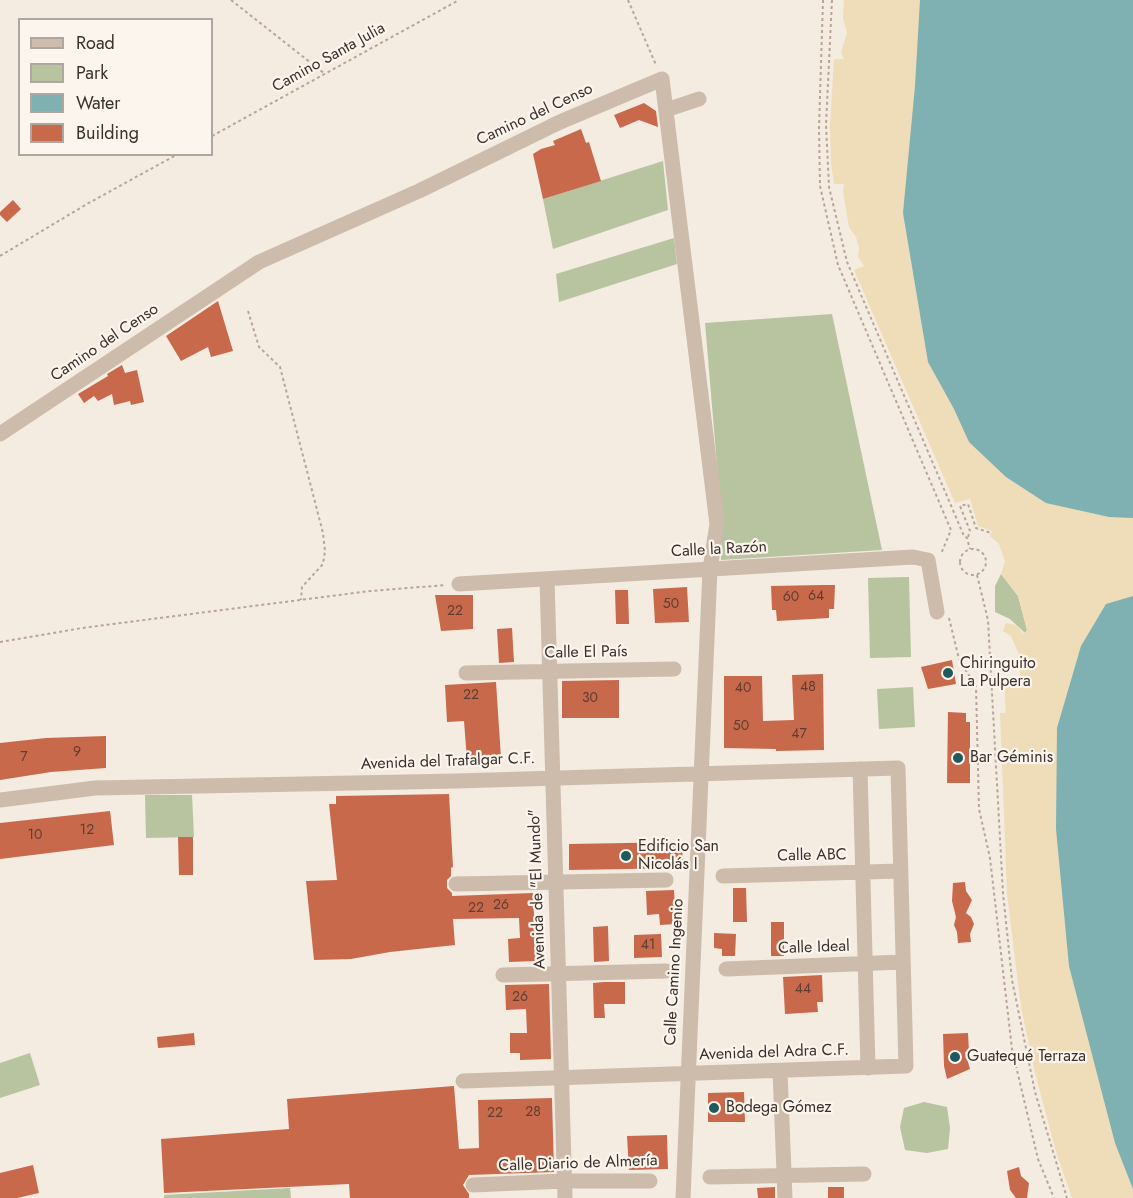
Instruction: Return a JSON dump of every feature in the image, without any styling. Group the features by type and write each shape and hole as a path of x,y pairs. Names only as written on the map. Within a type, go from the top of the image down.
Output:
{"street":[{"path":"662,79 717,524 710,568"},
{"name":"Camino del Censo","path":"0,434 259,262 419,190 560,122 662,79"},
{"path":"666,110 699,99"},
{"name":"Calle la Razón","path":"459,584 913,556 928,560 937,612"},
{"name":"Calle Camino Ingenio","path":"683,1198 710,568"},
{"name":"Avenida de \"El Mundo\"","path":"547,579 565,1198"},
{"name":"Calle El País","path":"466,673 674,669"},
{"name":"Avenida del Trafalgar C.F.","path":"0,800 95,788 898,768 901,871"},
{"path":"860,769 868,1068"},
{"path":"901,871 903,962"},
{"name":"Calle ABC","path":"723,876 901,871"},
{"path":"456,884 666,880"},
{"name":"Avenida del Adra C.F.","path":"463,1081 906,1066 903,962"},
{"name":"Calle Ideal","path":"726,969 903,962"},
{"path":"503,975 666,971"},
{"path":"780,1071 785,1198"},
{"path":"710,1177 864,1174"},
{"name":"Calle Diario de Almería","path":"473,1185 564,1181 650,1181"}],"path":[{"path":"231,0 325,74"},
{"name":"Camino Santa Julia","path":"213,135 459,0"},
{"path":"628,0 662,79"},
{"path":"832,0 826,125 829,187 847,262 970,549"},
{"path":"0,256 173,156"},
{"path":"248,311 259,347 280,368 323,533 325,551 323,564 302,586 301,600"},
{"path":"967,538 970,531 960,506 968,504 976,528 992,533"},
{"path":"970,549 982,552 986,559 986,567 977,575 968,574 962,568 961,558 970,549"},
{"path":"977,575 988,620 1003,893 1012,980 1035,1092 1067,1198"},
{"path":"0,642 82,628 370,591 459,584"}],"green space":[{"path":"663,161 668,210 553,249 543,199"},
{"path":"674,238 677,264 559,302 556,274"},
{"path":"832,314 882,550 721,560 722,524 705,323"},
{"path":"1001,574 1018,596 1027,630 1025,633 1010,619 995,612 995,586"},
{"path":"909,577 911,657 870,658 868,578"},
{"path":"913,687 915,727 879,729 877,689"},
{"path":"145,795 192,795 194,837 146,838"},
{"path":"30,1053 40,1085 0,1098 0,1063"},
{"path":"924,1102 947,1107 950,1128 948,1149 927,1153 905,1150 900,1127 904,1108"},
{"path":"290,1188 291,1198 164,1198 164,1195"}],"sand":[{"path":"844,0 927,0 1133,515 1133,1198 1072,1198 1057,1155 1035,1073 1021,1007 1007,894 1000,713 1006,713 1004,686 1014,686 1014,682 1020,676 1019,655 1011,636 1003,631 1006,623 1016,625 1023,633 1027,630 1018,596 1001,574 1005,561 999,544 990,536 992,531 978,526 970,499 955,503 854,270 864,266 858,257 859,248 856,237 849,227 843,191 844,184 834,184 831,163 830,126 834,59 844,59 841,52 847,33 843,18"}],"water":[{"path":"920,0 1133,0 1133,518 1109,517 1046,503 1006,477 969,442 928,362 903,213 915,86"},
{"path":"1133,596 1133,1189 1115,1143 1069,966 1056,829 1057,728 1081,646 1106,604"}],"building":[{"path":"644,103 656,111 658,127 639,120 620,128 614,115"},
{"path":"581,129 586,143 589,142 601,181 543,199 533,154 555,145 553,141"},
{"path":"13,200 21,209 7,222 0,212"},
{"path":"218,301 233,351 211,357 208,347 181,361 166,336"},
{"path":"122,365 125,373 137,370 144,402 131,405 130,401 114,405 112,394 98,401 94,396 84,403 78,394"},
{"path":"835,585 834,609 829,609 829,618 777,621 776,610 772,610 771,586"},
{"path":"687,587 689,622 655,623 653,589"},
{"path":"615,590 628,590 629,624 616,624"},
{"path":"435,595 473,595 473,629 441,631"},
{"path":"512,628 514,662 499,663 497,629"},
{"path":"952,660 956,684 928,689 921,667"},
{"path":"823,674 824,750 776,751 776,749 724,748 724,676 762,676 763,721 794,720 792,675"},
{"path":"619,680 619,718 562,718 562,681"},
{"path":"496,682 501,758 467,760 464,721 447,722 445,685"},
{"path":"948,712 966,713 966,722 970,722 970,783 947,783"},
{"path":"106,736 106,768 51,772 0,780 0,743 46,738"},
{"path":"449,794 453,867 451,876 447,880 447,888 452,896 533,893 536,961 509,962 508,939 520,938 519,918 453,919 455,945 351,959 314,960 306,881 337,880 329,804 336,804 336,796"},
{"path":"110,811 114,845 0,859 0,823"},
{"path":"178,837 193,837 193,875 179,875"},
{"name":"Edificio San Nicolás I","path":"682,842 683,868 569,870 569,844"},
{"path":"965,882 966,891 972,900 966,913 974,924 970,934 971,942 958,943 952,901 953,883"},
{"path":"733,888 746,888 747,922 733,922"},
{"path":"674,890 676,924 660,925 659,914 647,915 646,891"},
{"path":"771,922 784,922 784,956 771,956"},
{"path":"608,926 609,961 594,962 593,927"},
{"path":"714,933 736,934 735,956 722,956 722,949 714,948"},
{"path":"661,934 662,957 634,958 634,935"},
{"path":"822,975 823,1002 817,1002 818,1012 785,1014 783,977"},
{"path":"625,982 625,1004 604,1004 605,1018 594,1018 593,983"},
{"path":"549,984 551,1059 520,1060 520,1053 510,1053 510,1033 527,1033 526,1009 506,1010 505,985"},
{"path":"194,1033 195,1045 158,1048 157,1037"},
{"path":"968,1033 969,1052 965,1052 970,1069 947,1079 944,1066 943,1034"},
{"path":"454,1086 459,1149 479,1148 478,1100 552,1098 554,1172 469,1175 463,1185 469,1198 350,1198 349,1184 164,1193 161,1139 289,1129 287,1099"},
{"path":"744,1092 745,1122 708,1122 708,1093"},
{"path":"667,1135 668,1169 629,1170 627,1136"},
{"path":"33,1165 39,1193 17,1198 0,1198 0,1173"},
{"path":"1019,1167 1021,1176 1029,1183 1027,1198 1016,1198 1010,1190 1007,1171"},
{"path":"775,1187 775,1198 758,1198 757,1188"},
{"path":"828,1187 844,1187 844,1198 828,1198"}],"place":[{"name":"Chiringuito La Pulpera","path":"948,673"},
{"name":"Bar Géminis","path":"958,758"},
{"name":"Edificio San Nicolás I","path":"626,856"},
{"name":"Guatequé Terraza","path":"955,1057"},
{"name":"Bodega Gómez","path":"714,1108"}]}
